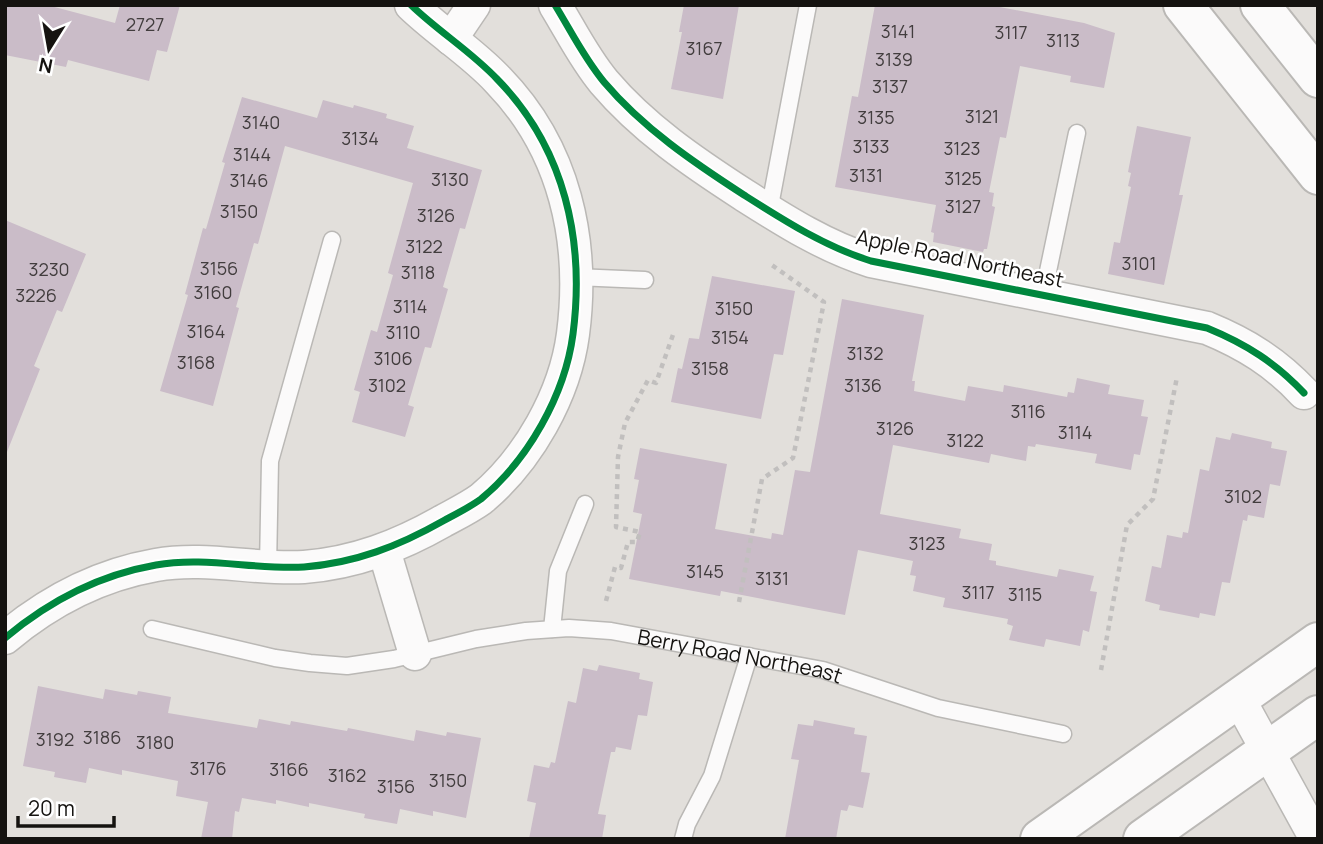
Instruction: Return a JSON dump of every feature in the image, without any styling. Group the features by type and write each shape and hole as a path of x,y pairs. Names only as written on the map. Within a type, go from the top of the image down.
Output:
{"main road":[{"path":"1183,5 1318,175"},
{"path":"1260,5 1318,78"},
{"path":"1040,839 1318,642"},
{"path":"1143,839 1318,715"}],"street":[{"path":"5,638 60,599 104,579 133,570 187,562 268,568 332,564 384,550 480,500 507,473 534,437 554,399 568,357 575,317 576,277 569,212 558,173 529,120 500,82 411,5"},
{"path":"451,39 474,5"},
{"name":"Apple Road Northeast","path":"555,5 597,73 636,116 675,149 821,242 871,261 1207,328 1262,355 1304,393"},
{"path":"384,550 415,654"},
{"path":"1239,699 1315,839"}],"lane":[{"path":"769,211 808,5"},
{"path":"1043,295 1077,133"},
{"path":"268,568 270,461 332,240"},
{"path":"576,277 645,281"},
{"path":"552,629 558,571 585,504"},
{"name":"Berry Road Northeast","path":"152,629 275,658 328,665 365,665 476,639 552,629 611,631 823,670 955,713 1063,734"},
{"path":"683,839 712,776 749,656"}],"path":[{"path":"739,602 762,479 793,458 824,302 769,263"},
{"path":"606,601 615,567 621,568 628,542 637,542 640,532 616,527 618,457 625,423 648,380 656,383 674,331"},
{"path":"1101,670 1127,525 1153,499 1177,377"}],"building":[{"path":"5,5 47,5 115,23 120,5 180,5 167,52 157,50 149,81 68,60 66,67 5,55"},
{"path":"684,5 739,5 723,99 671,89 682,32 679,32"},
{"path":"875,5 989,5 1084,23 1115,33 1104,88 1070,82 1071,76 1020,66 1006,138 1000,137 989,192 994,193 992,206 995,207 987,249 983,252 933,242 934,233 931,232 936,205 835,187 852,96 858,97"},
{"path":"242,97 317,118 323,100 387,114 386,118 414,126 407,148 482,170 465,229 460,228 443,287 448,289 431,348 425,347 408,405 414,407 405,437 352,422 360,392 354,390 371,330 377,332 393,275 388,273 413,183 285,146 258,244 254,243 236,307 239,308 213,406 160,391 188,295 185,294 203,228 206,229 225,163 222,162"},
{"path":"1137,126 1191,137 1179,195 1183,195 1164,285 1108,274 1114,242 1120,243 1131,187 1128,186 1131,173 1128,172"},
{"path":"5,220 86,254 62,312 57,310 34,366 40,369 7,452"},
{"path":"712,276 795,291 783,355 774,354 761,419 671,402 678,368 682,369 689,338 699,339"},
{"path":"842,299 924,315 912,381 915,381 914,391 965,401 968,386 1003,392 1004,385 1067,397 1068,392 1074,393 1077,378 1110,385 1108,394 1144,400 1141,416 1148,417 1140,455 1134,454 1131,470 1095,463 1097,454 1036,444 1035,447 1028,446 1026,461 991,454 989,463 893,445 880,514 961,529 959,538 992,544 989,560 996,561 996,565 1057,577 1059,569 1094,576 1090,591 1097,592 1089,632 1083,630 1080,646 1046,639 1044,647 1009,640 1013,626 1007,624 1008,619 943,607 945,598 913,591 916,576 910,575 913,561 858,550 845,615 721,591 720,596 629,579 642,514 633,512 639,480 634,479 640,448 727,464 715,529 771,539 772,533 783,535 795,470 810,472"},
{"path":"1232,433 1272,442 1271,448 1287,451 1280,486 1270,484 1264,518 1248,515 1247,521 1243,520 1230,583 1222,582 1215,616 1200,613 1199,618 1159,610 1160,605 1145,601 1152,566 1161,568 1167,535 1182,538 1183,532 1188,533 1200,469 1209,471 1216,437 1230,440"},
{"path":"599,665 640,673 639,679 653,682 647,716 638,715 631,750 616,747 615,752 611,752 598,814 606,815 602,839 529,839 536,803 527,801 534,765 549,768 551,762 555,763 568,701 576,703 583,668 597,671"},
{"path":"38,686 103,699 105,689 137,695 138,691 171,697 168,713 257,728 259,719 290,725 291,721 347,731 348,728 414,741 416,730 446,736 447,732 481,738 466,818 433,811 433,816 400,809 397,824 364,818 365,814 309,803 309,807 276,800 276,804 242,798 239,812 235,811 232,839 201,839 208,802 176,796 178,781 122,770 122,775 89,768 86,783 54,777 55,772 23,766"},
{"path":"814,720 855,728 854,734 867,736 861,772 870,773 863,808 849,805 847,811 841,810 836,839 785,839 799,760 791,759 798,724 813,726"}],"cycle path":[{"path":"5,638 57,601 95,583 135,569 193,562 304,567 341,562 376,552 426,530 481,499 529,446 553,403 569,357 573,334 576,265 565,198 540,136 521,107 488,70 411,5"},
{"path":"555,5 597,73 635,114 706,170 805,232 871,261 1207,328 1260,355 1283,372 1304,393"}]}
